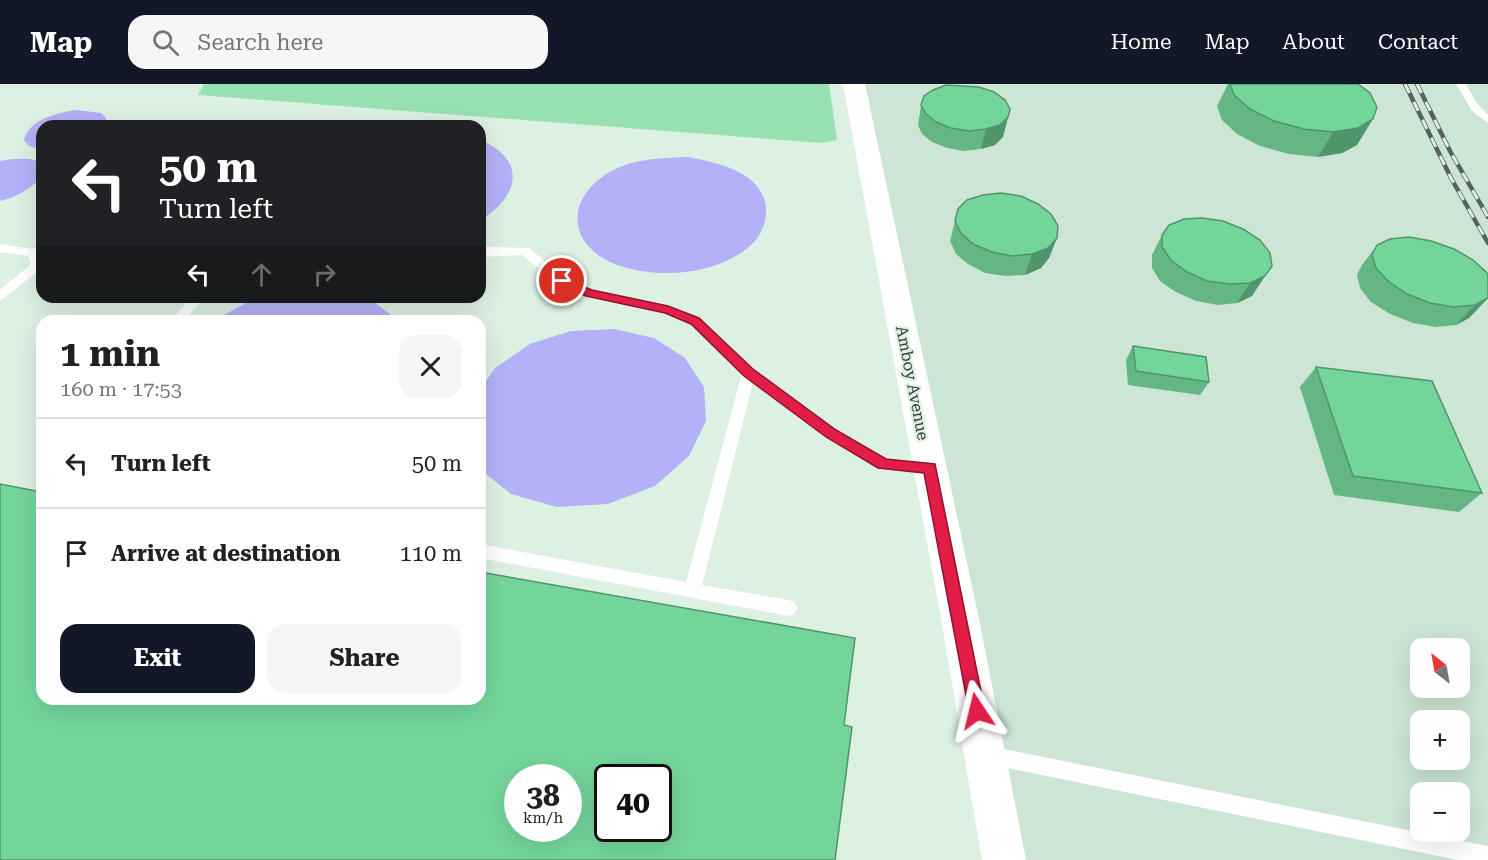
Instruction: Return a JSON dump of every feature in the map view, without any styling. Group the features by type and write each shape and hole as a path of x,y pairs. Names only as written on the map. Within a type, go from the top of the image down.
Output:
{"street":[{"name":"Amboy Avenue","path":"854,84 1005,860"}],"lane":[{"path":"1461,84 1468,100 1488,120"},
{"path":"0,248 36,249"},
{"path":"486,251 525,251 562,281 590,293 668,310 695,321 749,372 831,434 883,464 930,468"},
{"path":"0,297 36,267"},
{"path":"182,315 192,303"},
{"path":"692,590 749,372"},
{"path":"486,552 789,608"},
{"path":"985,754 1488,856"}],"shaded area":[{"path":"847,84 1488,84 1488,860 999,860"}],"green space":[{"path":"204,84 829,84 837,140 822,143 198,95"}],"water":[{"path":"77,110 101,113 106,120 42,120"},
{"path":"36,124 36,148 29,146 24,140"},
{"path":"486,143 505,157 511,168 513,179 510,190 493,211 486,216"},
{"path":"688,157 725,166 747,177 756,185 766,207 766,216 755,241 726,261 690,271 671,273 634,270 617,265 599,255 586,244 579,230 578,216 581,202 590,188 620,167 654,159"},
{"path":"34,160 36,161 36,182 23,192 0,201 0,161"},
{"path":"246,303 375,303 391,315 224,315"},
{"path":"614,329 654,338 685,358 704,387 706,421 689,456 655,486 608,504 557,507 511,494 486,474 486,381 495,368 530,344 571,331"}],"building":[{"path":"1230,84 1358,84 1370,93 1377,107 1373,119 1358,128 1333,132 1304,129 1274,121 1250,109 1234,95"},
{"path":"946,85 979,87 994,92 1005,100 1010,109 1008,117 1000,125 969,131 951,128 936,122 926,114 921,105 924,96"},
{"path":"1001,193 1021,196 1038,204 1051,214 1058,226 1057,238 1048,248 1032,254 1012,256 992,252 973,244 961,233 955,221 958,209 967,200"},
{"path":"1202,218 1223,221 1243,229 1260,240 1270,253 1272,266 1265,276 1250,283 1230,284 1207,281 1187,272 1171,260 1162,247 1162,235 1169,225 1184,219"},
{"path":"1409,237 1431,241 1454,249 1473,260 1487,273 1488,298 1475,305 1454,307 1430,303 1407,294 1388,281 1376,268 1372,255 1377,245 1390,239"},
{"path":"1133,346 1206,357 1209,382 1136,371"},
{"path":"1316,367 1432,381 1482,493 1353,476"},
{"path":"0,484 36,491 36,705 486,705 486,573 855,638 844,725 852,727 835,860 0,860"}],"railway":[{"path":"1405,84 1451,178 1488,243"},
{"path":"1417,84 1450,151 1488,217"}],"route":[{"path":"562,281 590,293 668,310 695,321 749,372 831,434 883,464 930,468 977,711"}]}
